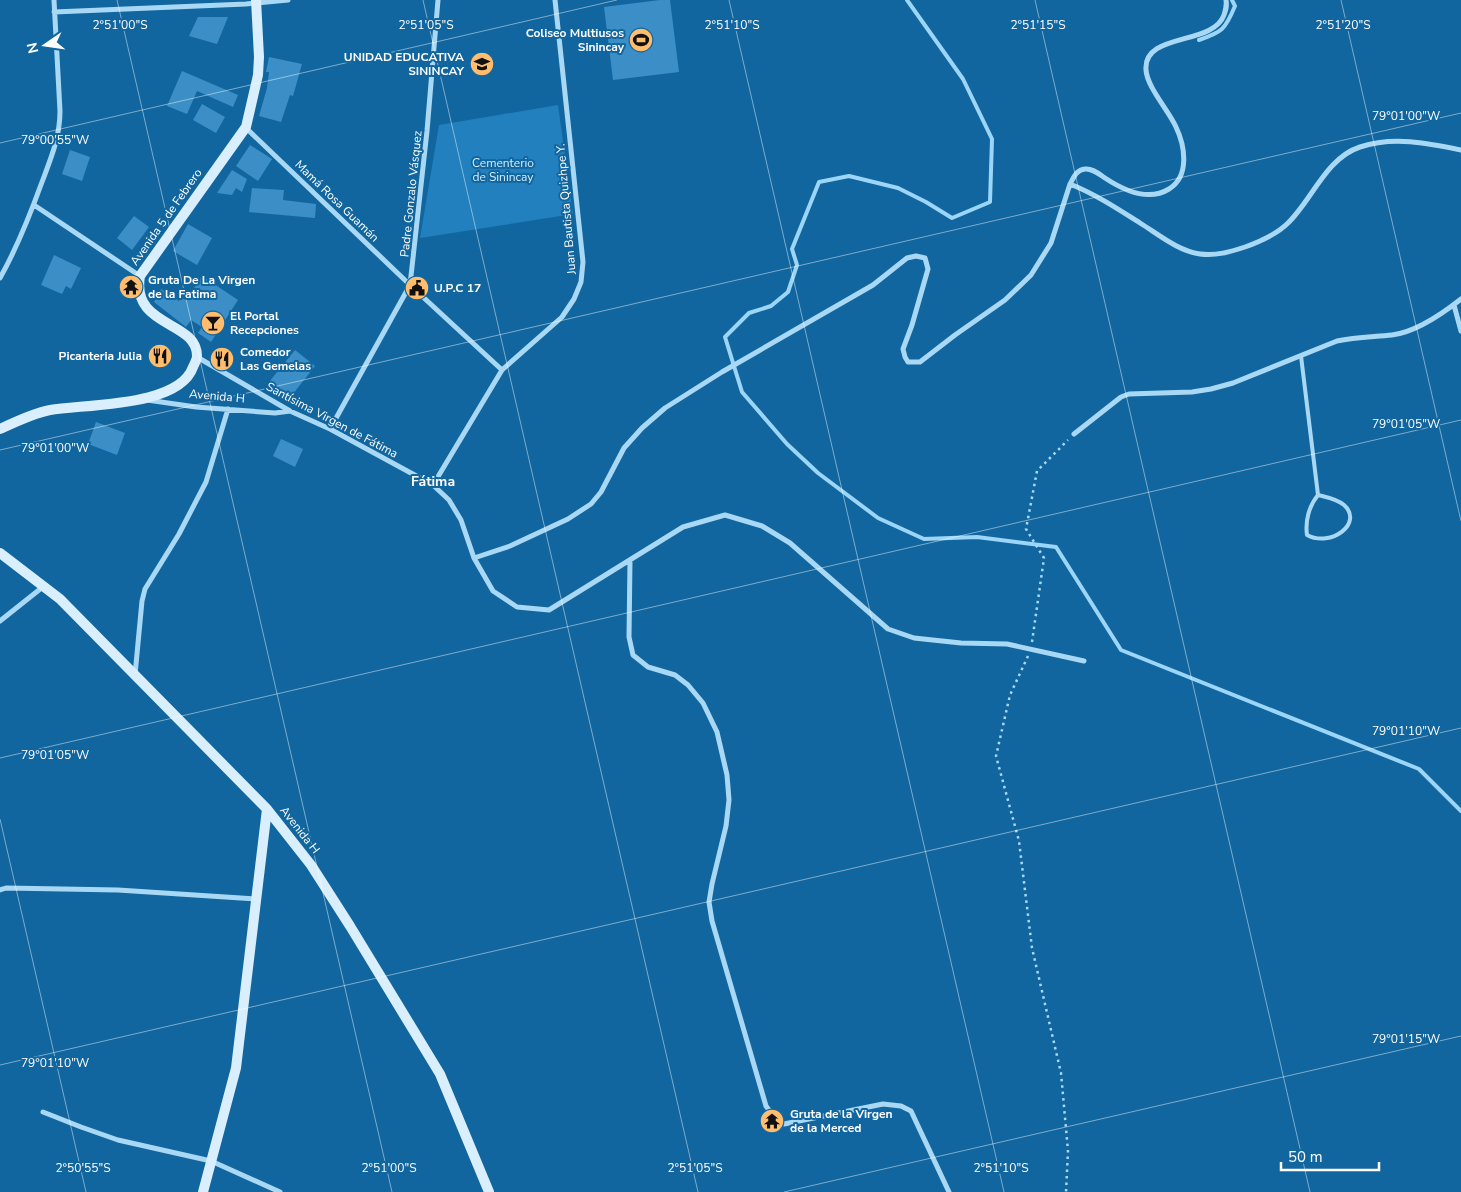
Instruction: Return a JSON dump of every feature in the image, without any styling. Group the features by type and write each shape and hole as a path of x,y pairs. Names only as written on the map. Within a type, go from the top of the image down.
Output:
{"street":[{"path":"0,278 8,266 34,205 57,141 60,126 54,0"},
{"path":"54,12 288,0"},
{"name":"Padre Gonzalo Vásquez","path":"330,429 410,285 428,131 438,0"},
{"name":"Juan Bautista Quizhpe Y.","path":"433,485 502,370 562,317 574,299 581,282 582,262 555,0"},
{"path":"474,558 510,546 568,519 591,504 600,492 624,448 642,428 665,408 722,372 873,285 907,258 916,256 925,258 928,269 903,349 908,362 920,362 1005,300 1030,274 1051,243 1070,184 1076,173 1084,169 1092,169 1124,190 1137,193 1154,195 1169,189 1178,181 1183,171 1182,144 1176,127 1146,72 1146,63 1152,52 1161,46 1196,35 1216,26 1223,18 1227,5 1226,0"},
{"name":"Avenida 5 de Febrero","path":"197,357 191,339 145,306 140,297 138,285 140,276 246,127 258,75 256,2"},
{"name":"Mamá Rosa Guamán","path":"246,127 410,285 502,370"},
{"path":"1070,184 1090,193 1175,245 1200,254 1227,254 1258,242 1287,224 1332,165 1358,148 1387,141 1424,142 1461,150"},
{"path":"34,205 140,276"},
{"path":"1074,434 1121,397 1129,394 1192,392 1233,383 1337,342 1353,338 1393,334 1417,327 1461,299"},
{"path":"1454,305 1461,331"},
{"path":"0,428 48,410 142,399 177,387 190,376 197,357"},
{"name":"Santísima Virgen de Fátima","path":"197,357 290,411 330,429 433,485 449,500 457,513 474,558 493,591 518,607 548,610 683,527 725,514 762,526 790,542 888,629 914,638 1007,644 1084,661"},
{"name":"Avenida H","path":"142,399 196,407 274,413 290,411"},
{"path":"136,676 142,601 146,589 179,534 206,482 228,409"},
{"name":"Avenida H","path":"0,552 60,599 267,809 316,872 440,1074 489,1192"},
{"path":"630,560 629,637 633,655 648,667 676,674 688,685 702,703 717,732 727,775 729,800 726,826 712,884 710,902 712,921 766,1106 774,1117 784,1124 884,1104 901,1106 911,1111 949,1192"},
{"path":"0,621 44,586"},
{"path":"203,1192 236,1068 267,809"},
{"path":"0,890 6,888 118,890 257,899"},
{"path":"43,1112 81,1128 118,1140 211,1161 280,1192"}],"lane":[{"path":"1301,356 1318,494 1311,506 1305,524 1307,535 1315,540 1326,540 1339,534 1347,527 1350,520 1349,514 1345,506 1331,498 1318,494"}],"path":[{"path":"1066,1192 1068,1151 1061,1073 1032,948 1018,841 996,756 1010,695 1031,648 1044,558 1026,529 1037,471 1074,434"}],"green space":[{"name":"Cementerio de Sinincay","path":"558,105 573,214 420,238 439,125"}],"building":[{"name":"Coliseo Multiusos Sinincay","path":"670,0 679,72 613,80 604,7"},
{"path":"198,17 228,17 217,44 189,36"},
{"path":"269,57 302,64 293,96 290,95 281,122 259,116 267,88 269,72 266,72"},
{"path":"182,71 238,95 233,107 197,91 187,114 167,106"},
{"path":"202,104 225,117 216,133 193,120"},
{"path":"250,145 272,159 258,181 236,166"},
{"path":"70,150 90,157 82,181 62,174"},
{"path":"232,170 247,179 242,192 236,188 232,195 217,193"},
{"path":"252,188 284,190 283,200 316,204 315,218 249,212"},
{"path":"134,216 149,227 132,250 117,238"},
{"path":"188,224 212,238 197,265 173,251"},
{"path":"54,255 81,268 71,289 66,286 62,294 41,285"},
{"path":"202,276 238,300 211,342 198,333 202,327 191,320 186,327 154,302 161,289 179,301 181,298 186,300"},
{"path":"295,350 315,366 289,399 269,382"},
{"path":"96,422 125,433 117,455 88,444"},
{"path":"281,439 303,449 295,467 273,456"}],"waterway":[{"path":"907,0 963,79 992,139 990,202 952,218 898,188 849,176 819,182 792,249 797,265 788,292 771,306 749,313 725,337 742,392 787,444 818,473 878,518 924,539 977,537 1056,547 1121,650 1419,769 1461,811"},
{"path":"1199,40 1213,35 1222,29 1235,6 1232,0"}],"place":[{"name":"Coliseo Multiusos Sinincay","path":"641,40"},
{"name":"UNIDAD EDUCATIVA SININCAY","path":"482,64"},
{"name":"Gruta De La Virgen de la Fatima","path":"131,287"},
{"name":"U.P.C 17","path":"417,288"},
{"name":"El Portal Recepciones","path":"213,323"},
{"name":"Picanteria Julia","path":"160,356"},
{"name":"Comedor Las Gemelas","path":"222,359"},
{"name":"Gruta de la Virgen de la Merced","path":"772,1121"}],"district":[{"name":"Fátima","path":"433,481"}]}
